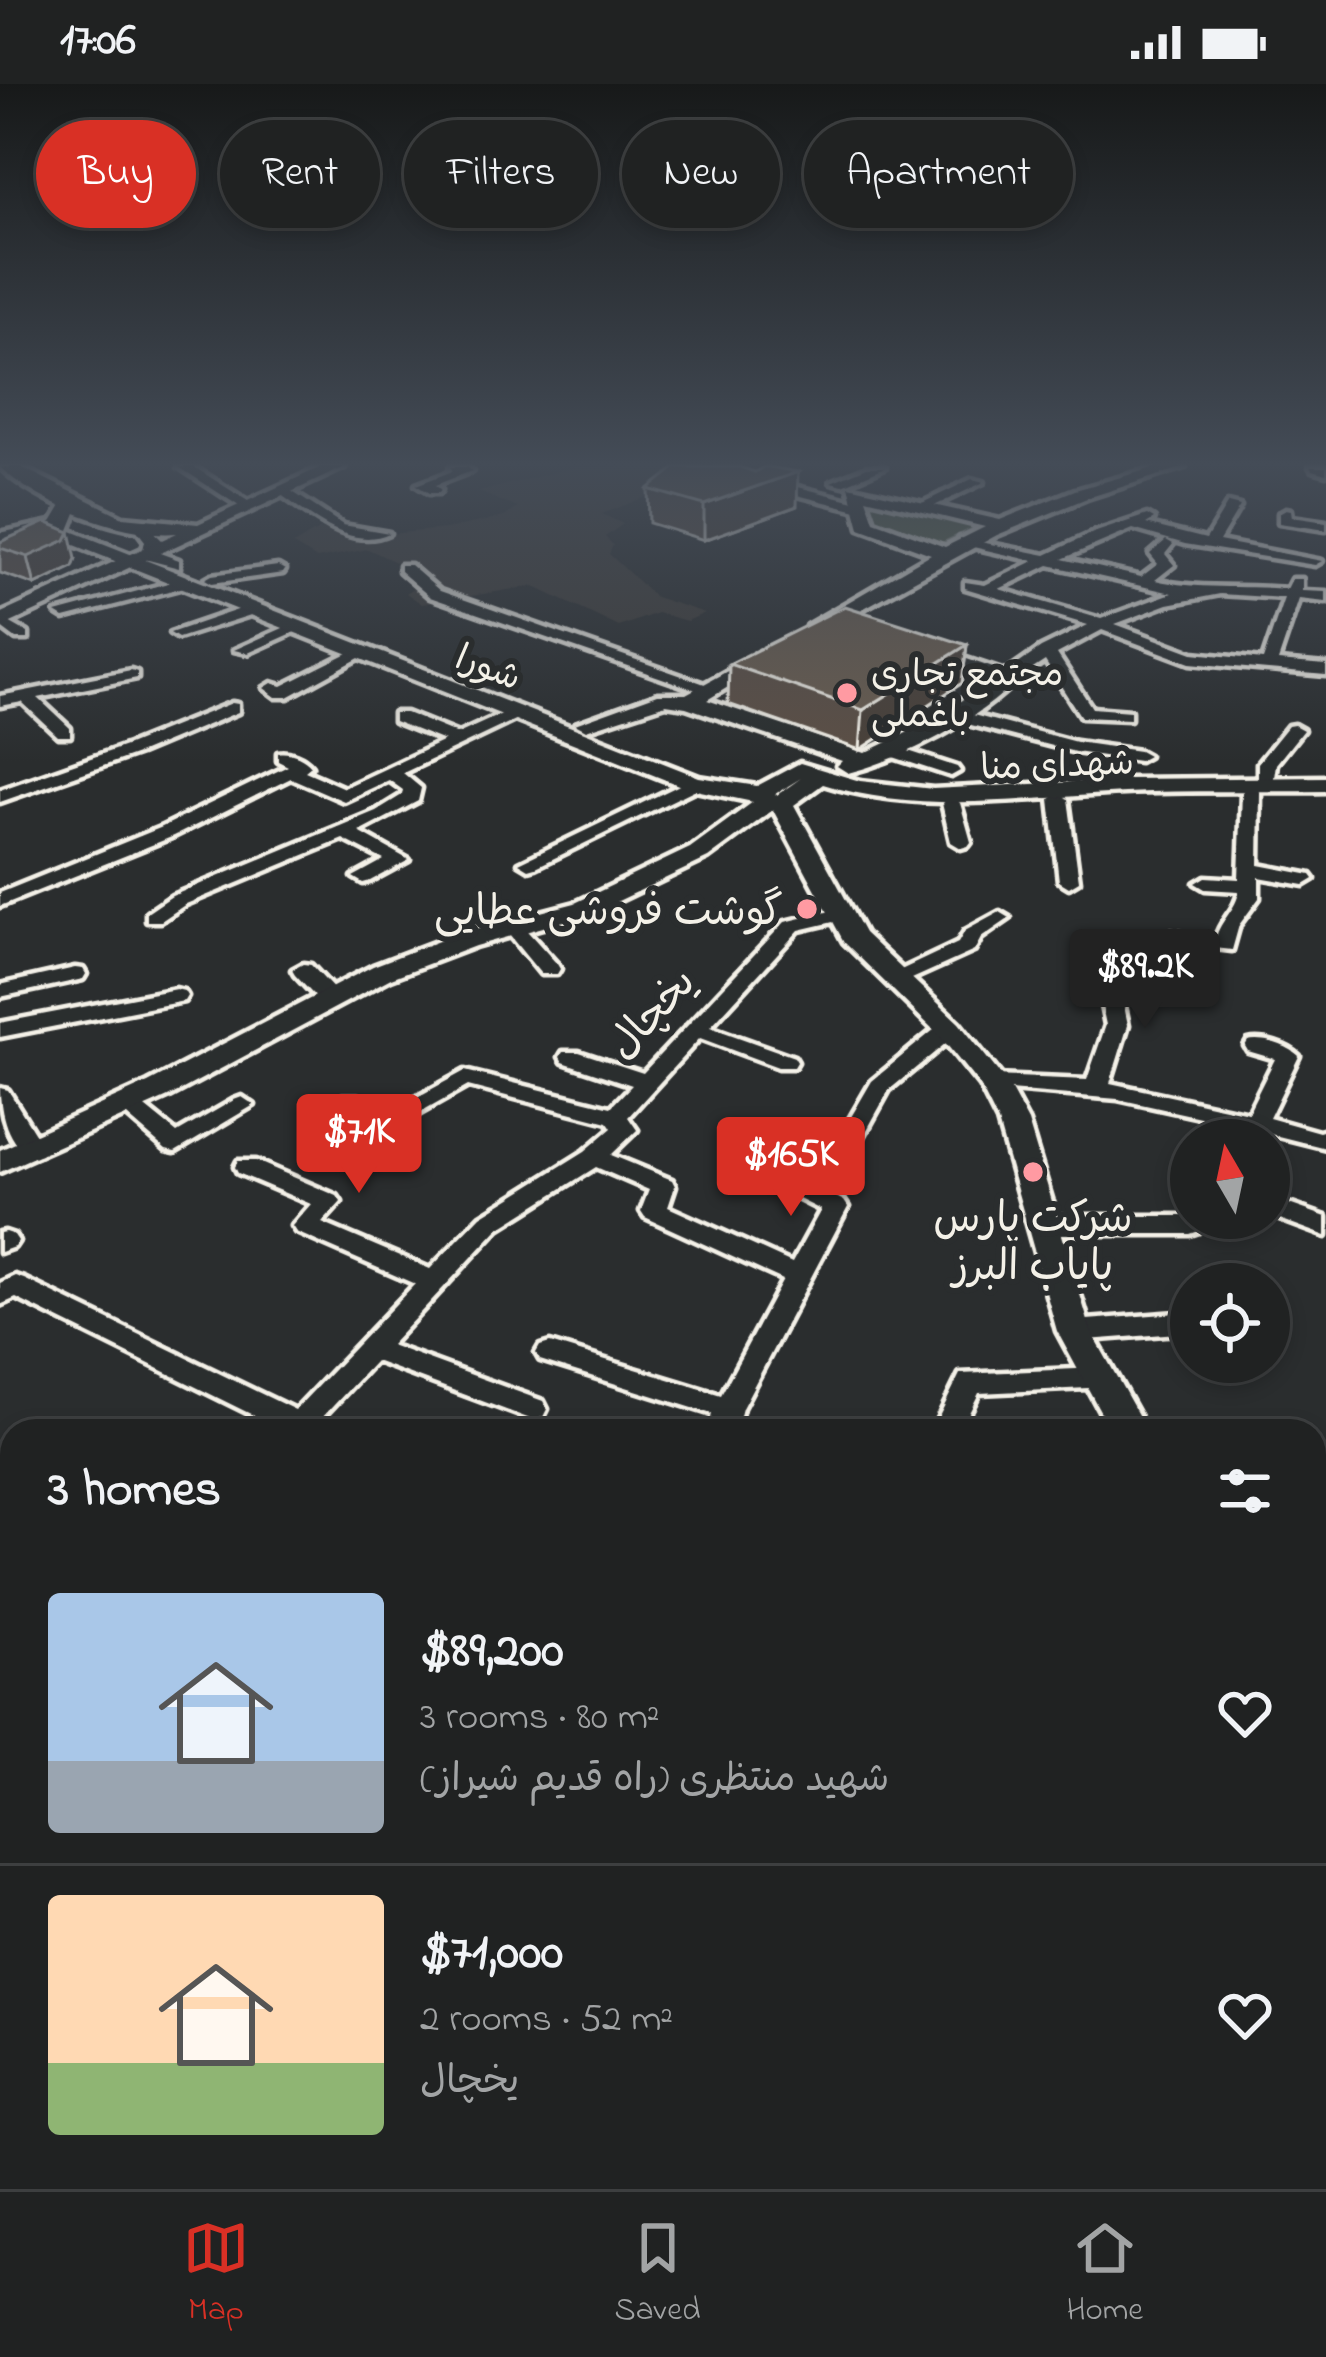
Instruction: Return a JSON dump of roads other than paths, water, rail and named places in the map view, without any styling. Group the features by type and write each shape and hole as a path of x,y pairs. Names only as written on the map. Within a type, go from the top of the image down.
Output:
{"main road":[{"path":"78,586 99,565"},
{"path":"1,621 123,565"}],"street":[{"name":"شورا","path":"152,565 183,583 694,783 777,792"},
{"name":"شورا","path":"164,565 212,579 586,724 777,792"},
{"path":"690,701 837,624 924,565"},
{"path":"991,587 1043,565"},
{"path":"1077,565 1190,592 1326,597"},
{"path":"1143,582 1167,565"},
{"path":"1239,592 1257,565"},
{"path":"1270,665 1296,583 1315,565"},
{"path":"405,568 435,594 711,689"},
{"path":"212,579 278,570"},
{"path":"64,613 183,583"},
{"path":"970,585 991,587 1190,658 1326,670"},
{"path":"0,1162 128,1104 382,972 512,926 584,908 699,854 777,792 879,755 954,715 1047,651 1102,624 1190,592"},
{"path":"178,633 252,610"},
{"path":"1,621 22,636"},
{"path":"242,650 298,627"},
{"path":"914,647 1010,676"},
{"path":"1047,651 1088,713 1124,716"},
{"path":"272,688 281,693 362,652"},
{"path":"1167,675 1190,658"},
{"path":"0,701 131,675"},
{"path":"82,686 98,702"},
{"path":"26,696 64,732"},
{"path":"586,724 665,698 690,701 787,738 879,755 950,790 962,842"},
{"path":"4,790 232,708"},
{"path":"0,900 149,849 288,765 344,795 517,712"},
{"path":"954,715 1035,746 1139,756"},
{"path":"400,717 455,739"},
{"path":"1171,938 1225,946 1229,925 1249,898 1258,788 1268,763 1294,730"},
{"path":"787,738 777,792 839,915 854,937 949,1029 993,1083 1013,1121 1074,1331 1122,1419"},
{"path":"154,917 179,900 383,815 411,797 412,788 392,774"},
{"name":"شهدای منا","path":"816,777 898,794 1326,789"},
{"path":"529,863 694,783"},
{"name":"شهدای منا","path":"777,792 882,806 950,790 1059,799 1258,788"},
{"path":"1059,799 1070,881"},
{"path":"342,831 399,860 363,877"},
{"path":"74,872 94,884"},
{"path":"1205,884 1248,877 1304,880"},
{"name":"یخچال","path":"310,1419 490,1222 594,1157 625,1130 616,1116 792,926 839,915"},
{"path":"896,977 968,947 972,935 1000,918"},
{"path":"512,926 549,969"},
{"path":"1096,1089 1117,1025 1105,968 1117,948"},
{"path":"303,970 331,1000"},
{"path":"75,974 1,991 5,1029 176,996"},
{"path":"696,1029 786,1062"},
{"path":"838,1160 880,1086 949,1029"},
{"path":"1256,1046 1288,1056 1256,1119"},
{"path":"571,1057 647,1082"},
{"path":"350,1100 390,1122 465,1078 616,1116"},
{"path":"993,1083 1045,1081 1195,1106 1224,1119"},
{"path":"0,1095 32,1148"},
{"path":"128,1104 175,1144 242,1106"},
{"path":"1290,1137 1326,1138"},
{"path":"594,1157 663,1186 654,1211 799,1277"},
{"path":"248,1167 328,1202 305,1226 436,1282"},
{"path":"726,1419 836,1207 758,1168"},
{"path":"1290,1214 1326,1227"},
{"path":"1045,1226 1170,1225"},
{"path":"0,1295 15,1286 281,1419"},
{"path":"1074,1331 1170,1324"},
{"path":"371,1349 533,1409"},
{"path":"550,1353 722,1419"},
{"path":"952,1419 970,1382 1100,1378"}],"place":[{"name":"مجتمع تجاری باغملی","path":"847,693"},
{"name":"گوشت فروشی عطایی","path":"807,909"},
{"name":"شرکت پارس پایاب البرز","path":"1033,1172"}]}
